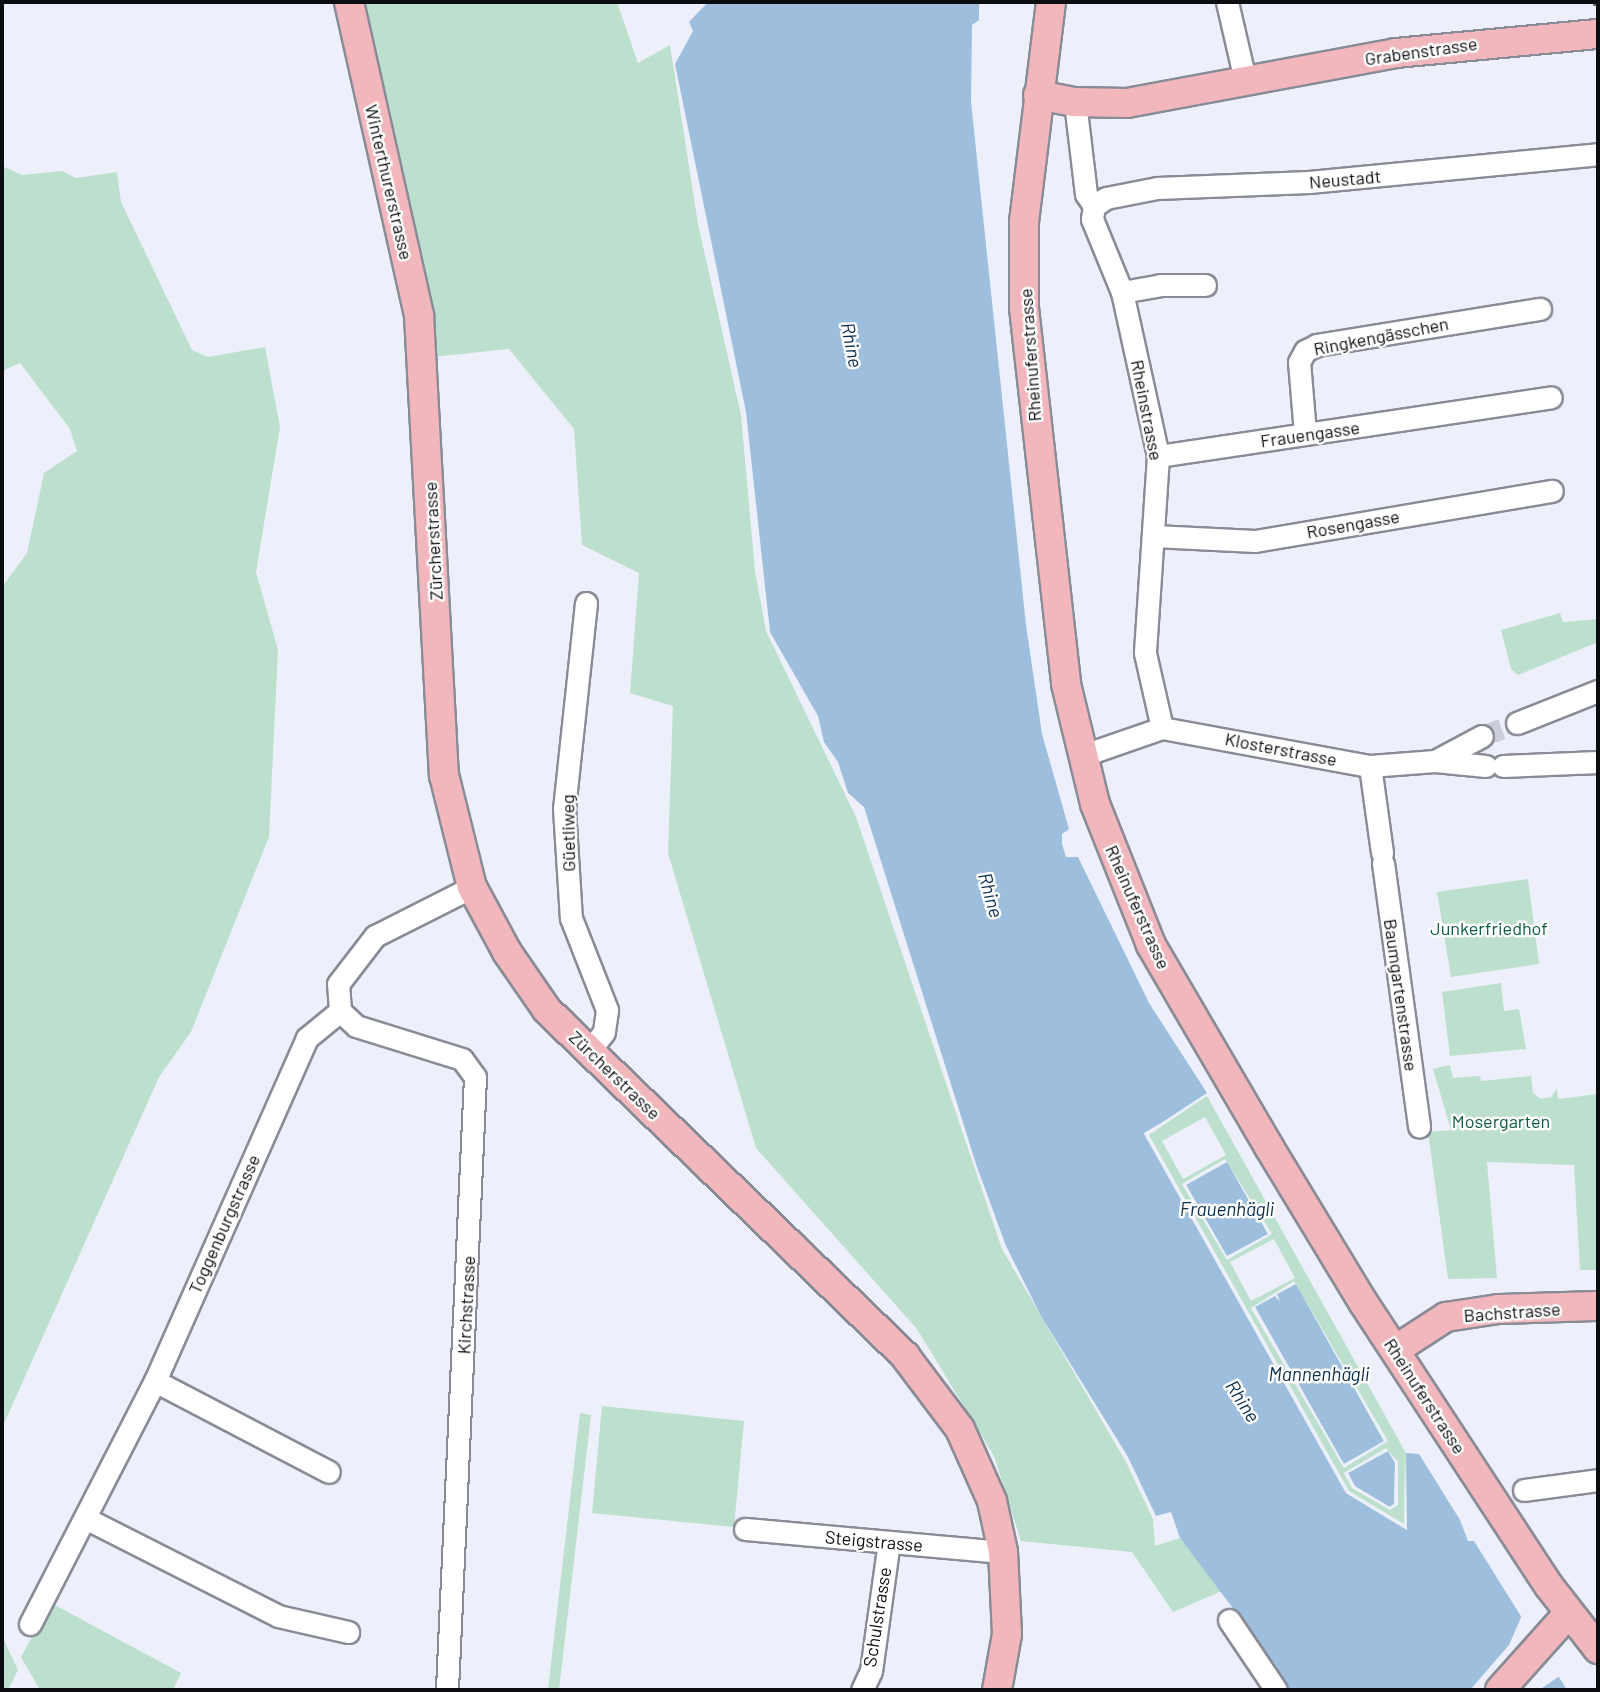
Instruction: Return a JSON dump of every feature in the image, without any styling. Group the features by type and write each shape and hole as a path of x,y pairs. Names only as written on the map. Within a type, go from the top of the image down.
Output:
{"main road":[{"name":"Winterthurerstrasse","path":"349,2 409,271 423,364"},
{"name":"Rheinuferstrasse","path":"1051,2 1024,222 1024,308 1066,684 1081,756 1113,853 1152,945 1269,1147 1561,1622 1598,1649"},
{"name":"Grabenstrasse","path":"1038,95 1075,102 1127,103 1423,49 1598,34"},
{"name":"Zürcherstrasse","path":"423,364 444,775 472,887 536,995 589,1051 871,1322 927,1382 960,1429 979,1466 991,1551 1007,1634 997,1690"},
{"name":"Bachstrasse","path":"1395,1350 1446,1317 1516,1308 1598,1306"},
{"path":"1500,1690 1561,1622"}],"street":[{"path":"1227,2 1245,80"},
{"name":"Rheinstrasse","path":"1075,102 1086,194 1094,206 1092,219 1122,292 1158,456 1145,653 1162,728"},
{"name":"Neustadt","path":"1094,206 1106,198 1157,188 1309,182 1598,154"},
{"path":"1122,292 1160,285 1205,285"},
{"name":"Ringkengässchen","path":"1305,433 1299,362 1305,351 1317,345 1540,309"},
{"name":"Frauengasse","path":"1158,456 1468,406 1551,397"},
{"name":"Rosengasse","path":"1154,536 1212,542 1255,541 1552,491"},
{"name":"Güetliweg","path":"586,603 564,808 572,918 607,1010 604,1032 589,1051"},
{"path":"1517,723 1598,691"},
{"name":"Klosterstrasse","path":"1081,756 1162,728 1370,766 1434,761 1494,766 1598,762"},
{"path":"1434,761 1482,736"},
{"name":"Baumgartenstrasse","path":"1370,766 1419,1127"},
{"path":"340,1011 338,984 375,936 472,887"},
{"name":"Toggenburgstrasse","path":"30,1624 155,1381 307,1038 340,1011"},
{"name":"Kirchstrasse","path":"340,1011 364,1029 462,1059 475,1077 447,1690"},
{"path":"155,1381 329,1472"},
{"path":"1524,1490 1598,1480"},
{"path":"85,1518 278,1616 348,1632"},
{"name":"Steigstrasse","path":"745,1529 991,1551"},
{"name":"Schulstrasse","path":"862,1690 871,1671 888,1542"},
{"path":"1228,1620 1276,1690"}],"green space":[{"path":"349,2 617,2 638,63 670,45 698,224 741,415 755,571 766,631 856,817 1002,1249 1126,1462 1153,1519 1155,1546 1180,1538 1222,1591 1173,1612 1132,1552 1021,1541 994,1456 917,1329 756,1148 668,853 673,706 630,693 639,573 582,545 574,429 509,349 422,358"},
{"path":"2,166 22,175 62,171 76,178 117,172 121,202 192,350 208,357 265,347 280,427 256,572 278,650 269,837 191,1032 159,1077 2,1428 2,587 27,553 44,473 77,451 70,429 20,363 2,371"},
{"path":"1560,613 1563,622 1598,619 1598,642 1518,675 1511,669 1501,630"},
{"name":"Junkerfriedhof","path":"1528,879 1539,964 1451,977 1437,892"},
{"path":"1501,983 1504,1011 1519,1009 1526,1049 1450,1056 1442,992"},
{"name":"Mosergarten","path":"1450,1065 1453,1078 1480,1076 1481,1081 1531,1076 1533,1093 1541,1099 1551,1097 1557,1088 1558,1099 1598,1094 1598,1270 1580,1270 1574,1165 1487,1162 1497,1278 1448,1279 1428,1132 1451,1130 1433,1069"},
{"path":"1207,1096 1406,1453 1407,1530 1346,1493 1144,1133"},
{"path":"602,1406 744,1421 734,1527 592,1513"},
{"path":"580,1413 591,1415 559,1690 548,1690"},
{"path":"51,1603 181,1673 173,1690 40,1690 21,1657"},
{"path":"2,1636 18,1670 8,1690 2,1690"}],"water":[{"name":"Rhine","path":"708,2 979,2 979,20 972,25 971,102 1026,625 1042,734 1069,829 1062,834 1062,844 1066,857 1078,857 1149,1003 1207,1093 1144,1134 1346,1493 1407,1530 1406,1453 1419,1454 1460,1520 1468,1541 1474,1541 1567,1690 1285,1690 1241,1619 1180,1538 1171,1512 1156,1516 1128,1457 1041,1316 1006,1246 976,1164 864,807 848,793 838,762 824,742 818,716 770,632 746,412 675,64 693,31 689,22"},
{"name":"Frauenhägli","path":"1227,1162 1268,1234 1227,1257 1186,1184"},
{"name":"Mannenhägli","path":"1296,1284 1384,1442 1343,1464 1255,1307 1275,1295 1278,1301 1277,1294"},
{"path":"1388,1451 1395,1462 1394,1504 1389,1507 1354,1486 1348,1473"}],"pier":[{"path":"1207,1096 1149,1135 1349,1491 1404,1524 1405,1450 1407,1530 1346,1493 1144,1133"},
{"path":"1205,1117 1226,1155 1183,1179 1162,1141"},
{"path":"1225,1159 1227,1162 1186,1185 1227,1256 1268,1234 1228,1164 1272,1234 1227,1260 1182,1184"},
{"path":"1274,1239 1295,1278 1251,1301 1230,1262"},
{"path":"1294,1281 1296,1284 1277,1294 1280,1301 1275,1296 1255,1307 1344,1464 1384,1441 1301,1293 1388,1441 1344,1468 1251,1308"},
{"path":"1386,1448 1398,1462 1398,1505 1390,1510 1352,1488 1344,1473","holes":["1388,1451 1395,1463 1394,1504 1390,1507 1355,1486 1348,1473"]},
{"path":"1523,1613 1561,1675 1539,1690 1470,1690 1509,1645"}],"tunnel":[{"path":"1482,736 1517,723"}],"railway":[{"path":"1593,2 1598,2"}]}
